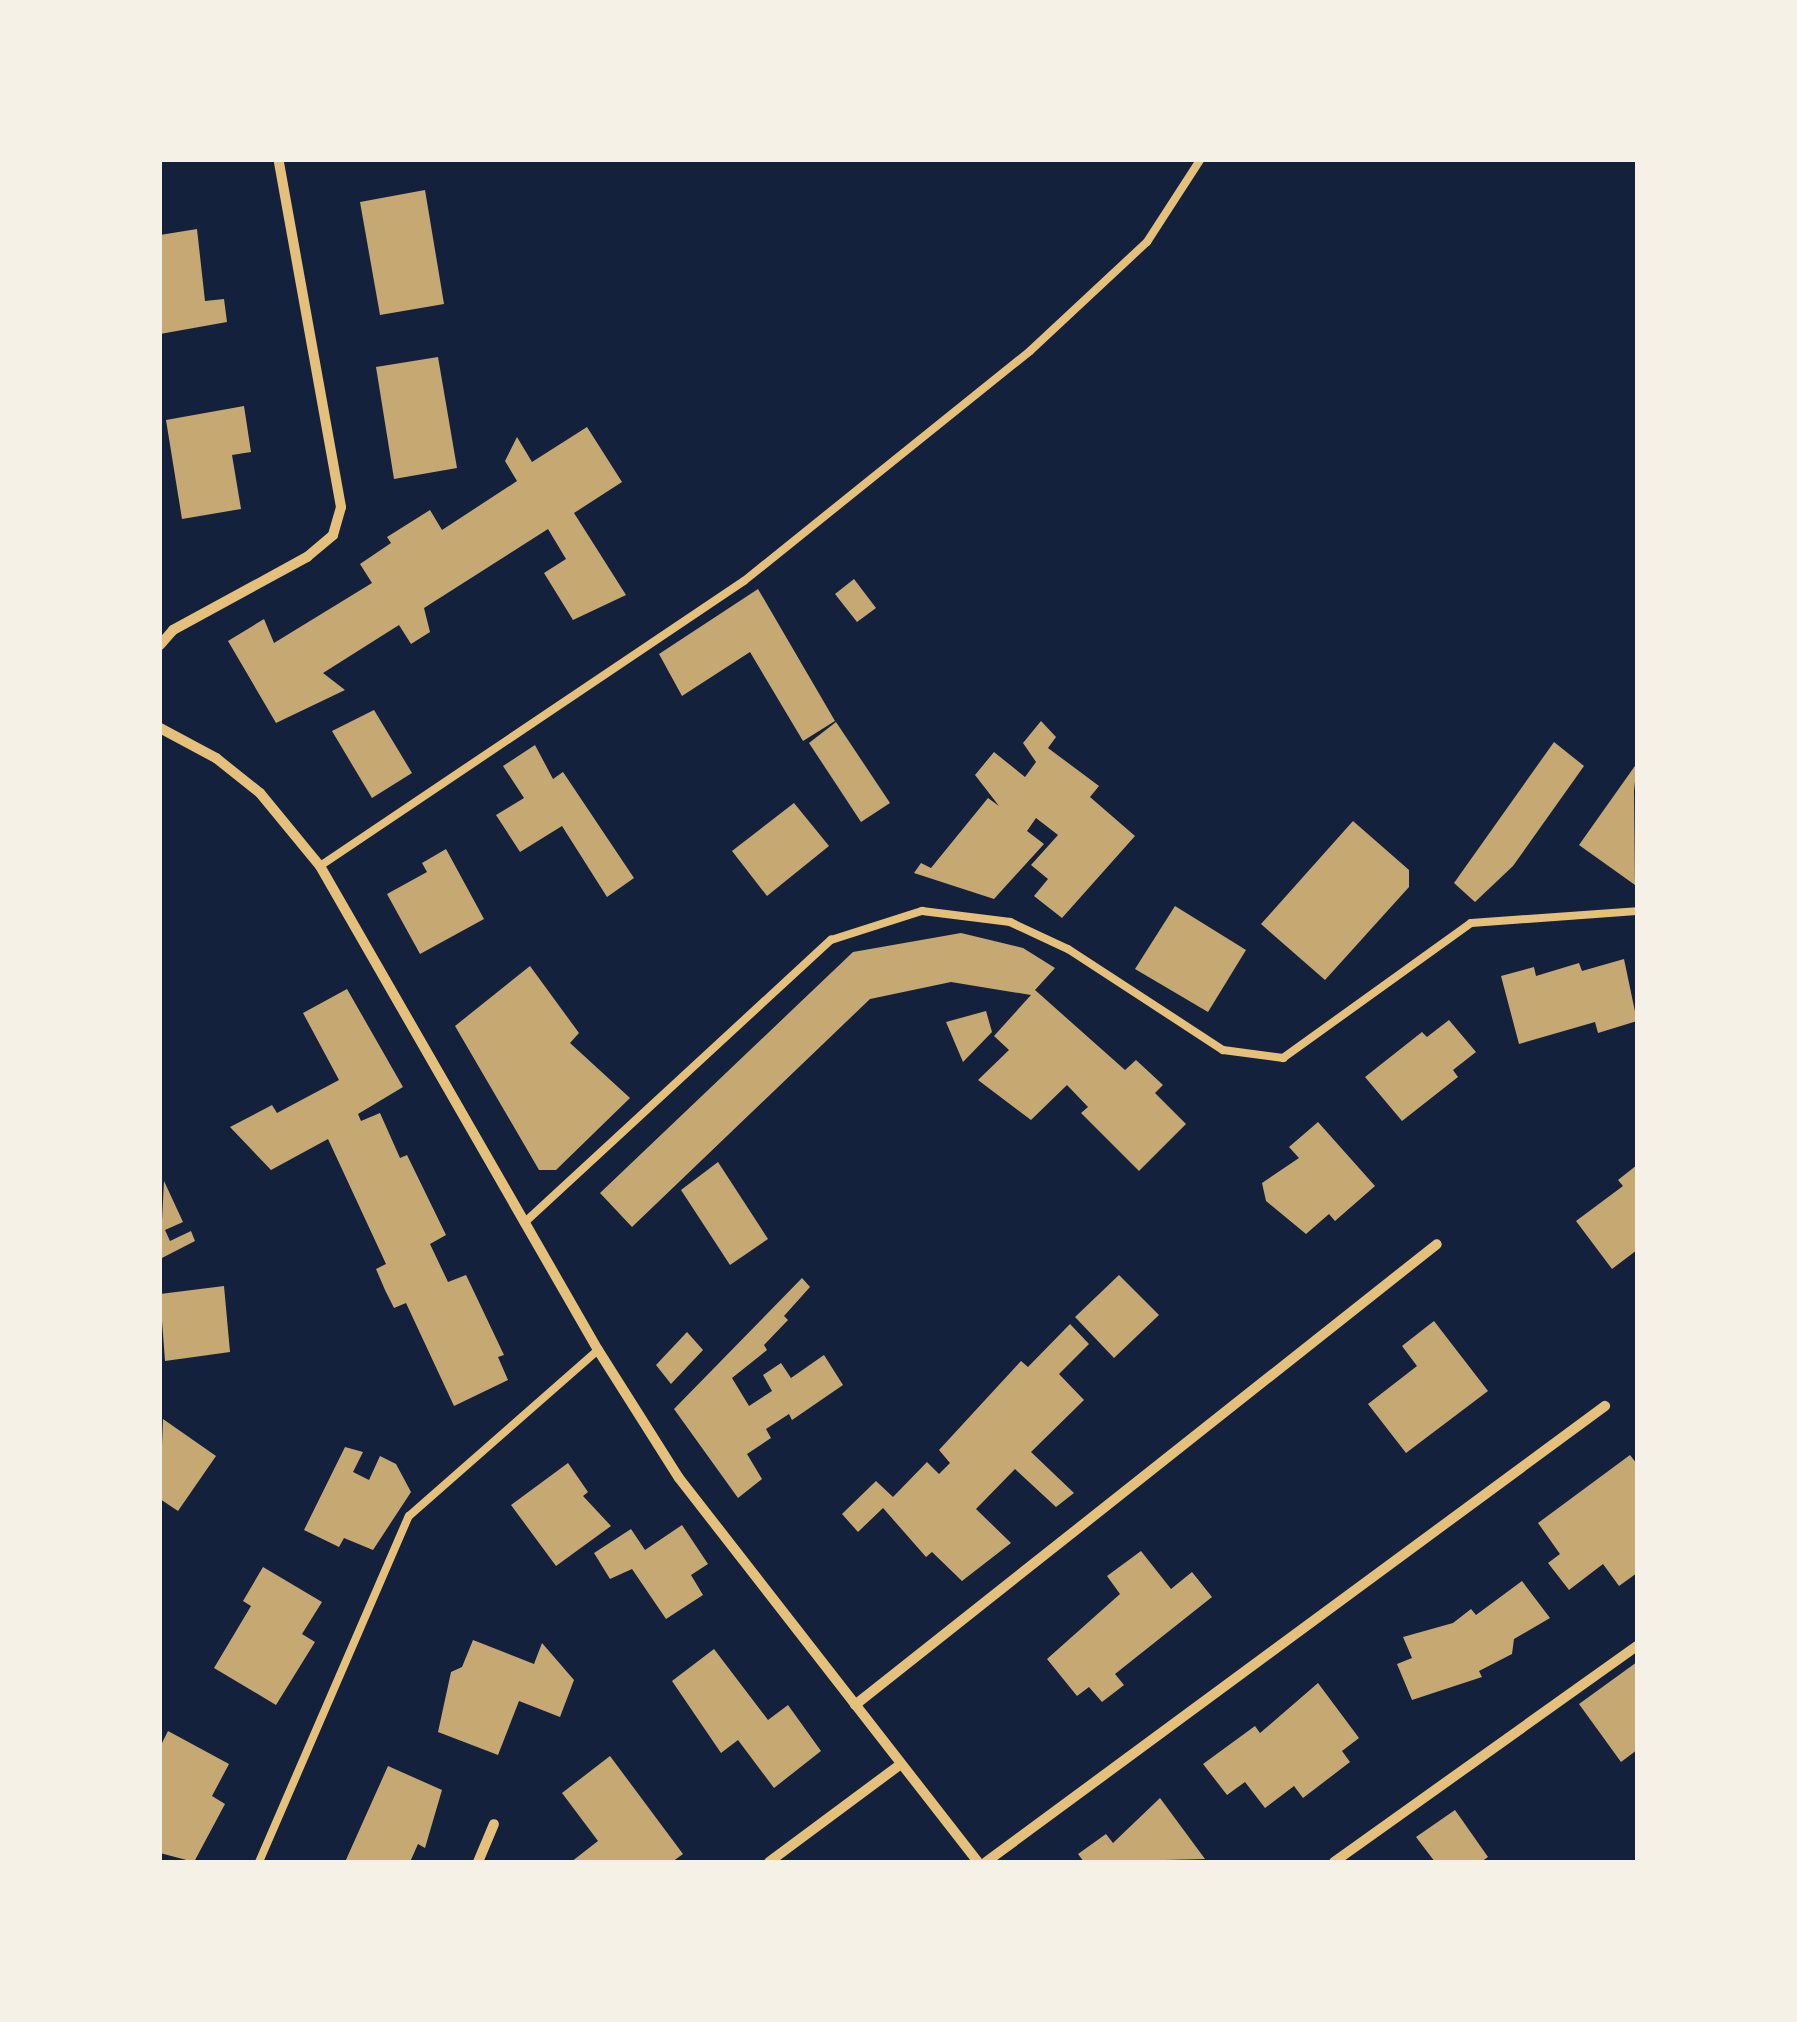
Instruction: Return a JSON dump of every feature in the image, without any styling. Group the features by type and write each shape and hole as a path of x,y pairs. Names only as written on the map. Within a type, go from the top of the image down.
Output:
{"street":[{"path":"160,645 173,630 307,557 332,535 342,507 279,161"},
{"path":"160,728 216,758 260,793 320,866 598,1350 678,1478 978,1862"},
{"path":"855,1706 1437,1244"},
{"path":"986,1862 1605,1406"},
{"path":"1334,1862 1637,1646"},
{"path":"770,1862 901,1764"},
{"path":"478,1862 494,1824"}],"lane":[{"path":"320,866 759,569 1030,351 1147,242 1200,160"},
{"path":"524,1223 831,940 922,910 1010,922 1068,949 1223,1050 1283,1058 1471,923 1637,910"},
{"path":"259,1862 409,1516 598,1350"}],"building":[{"path":"425,190 444,304 380,315 360,202"},
{"path":"197,229 205,301 224,299 227,322 160,334 160,235"},
{"path":"438,357 457,468 394,479 376,367"},
{"path":"244,406 251,452 232,455 241,509 182,519 166,420"},
{"path":"587,427 622,482 574,513 626,595 573,620 544,573 566,559 548,529 424,608 430,632 411,644 399,625 323,673 345,690 276,723 228,641 264,619 274,643 372,583 360,564 391,543 387,537 430,510 442,530 517,481 505,461 517,437 532,462"},
{"path":"854,579 876,608 857,622 835,594"},
{"path":"758,589 835,721 803,741 750,652 682,696 659,654"},
{"path":"374,710 412,773 372,798 332,731"},
{"path":"1041,721 1056,737 1048,748 1099,786 1090,797 1135,836 1062,918 1034,896 1048,879 1031,865 1058,835 1036,818 1027,831 1044,844 994,899 914,873 921,863 931,868 988,798 999,806 975,775 994,752 1025,777 1036,762 1023,743"},
{"path":"836,722 890,803 861,822 809,743"},
{"path":"1554,742 1584,766 1513,866 1475,902 1454,883"},
{"path":"535,745 553,779 563,772 634,878 607,897 562,826 520,852 496,815 524,798 503,766"},
{"path":"1637,763 1634,791 1635,885 1579,845"},
{"path":"794,803 829,846 767,896 732,851"},
{"path":"1353,821 1409,870 1409,887 1325,980 1261,924"},
{"path":"446,849 484,919 420,954 387,894 427,872 422,863"},
{"path":"1175,906 1246,950 1208,1012 1135,969"},
{"path":"961,933 1023,948 1055,968 1035,990 1125,1070 1136,1060 1163,1085 1155,1093 1186,1124 1139,1171 1081,1113 1088,1107 1067,1085 1031,1120 978,1080 1009,1050 994,1036 1031,995 951,982 870,999 632,1227 600,1193 853,952"},
{"path":"1624,959 1637,1021 1598,1033 1595,1022 1519,1044 1501,976 1534,967 1536,976 1579,963 1582,971"},
{"path":"530,966 579,1033 570,1043 630,1098 556,1170 539,1170 455,1026"},
{"path":"347,989 403,1087 358,1114 361,1121 380,1113 400,1158 407,1155 446,1235 430,1244 448,1282 466,1275 504,1355 498,1357 508,1380 454,1406 406,1303 394,1308 385,1290 376,1269 386,1264 328,1139 271,1170 230,1127 272,1105 277,1113 339,1080 303,1013"},
{"path":"986,1011 992,1032 963,1062 946,1022"},
{"path":"1449,1020 1476,1052 1453,1070 1458,1077 1402,1121 1365,1077 1422,1032 1427,1037"},
{"path":"1318,1122 1375,1186 1335,1221 1329,1214 1306,1234 1266,1201 1262,1183 1299,1158 1289,1147"},
{"path":"718,1162 768,1239 730,1265 681,1190"},
{"path":"1637,1165 1637,1250 1612,1269 1576,1221 1623,1186 1618,1180"},
{"path":"164,1181 183,1222 165,1230 170,1241 191,1231 195,1241 160,1259"},
{"path":"1119,1275 1159,1315 1114,1358 1075,1317"},
{"path":"802,1278 810,1287 784,1316 788,1320 764,1345 767,1350 732,1378 749,1406 772,1391 763,1375 781,1363 791,1378 824,1355 843,1385 792,1420 789,1414 766,1429 771,1438 747,1454 762,1479 738,1498 674,1409"},
{"path":"224,1286 230,1352 165,1361 160,1294"},
{"path":"1434,1321 1488,1391 1406,1453 1368,1404 1417,1366 1402,1346"},
{"path":"1070,1324 1089,1344 1059,1374 1084,1400 1031,1452 1074,1493 1056,1507 1015,1469 976,1509 1011,1543 962,1581 932,1552 926,1557 883,1508 858,1532 842,1514 876,1481 893,1497 927,1462 939,1474 950,1463 939,1450 1021,1361 1028,1367"},
{"path":"687,1332 703,1350 671,1384 656,1365"},
{"path":"163,1419 216,1456 178,1511 160,1499"},
{"path":"345,1447 363,1452 353,1472 369,1480 380,1456 396,1464 411,1492 373,1550 344,1538 339,1547 304,1530"},
{"path":"1630,1455 1637,1464 1637,1573 1619,1586 1603,1564 1569,1590 1548,1563 1560,1554 1538,1523"},
{"path":"568,1463 588,1492 583,1496 611,1526 556,1566 511,1505"},
{"path":"682,1525 708,1564 691,1575 703,1595 666,1619 632,1569 610,1579 594,1553 631,1529 645,1550"},
{"path":"1141,1551 1171,1589 1192,1572 1212,1597 1115,1674 1124,1685 1102,1702 1089,1687 1077,1696 1047,1659 1120,1594 1107,1576"},
{"path":"263,1567 322,1602 302,1634 315,1642 276,1705 214,1668 251,1606 243,1601"},
{"path":"1522,1581 1550,1618 1514,1639 1512,1654 1479,1671 1482,1677 1412,1700 1397,1664 1412,1658 1403,1637 1453,1623 1471,1609 1476,1615"},
{"path":"473,1640 534,1664 542,1643 574,1680 560,1717 519,1701 498,1755 438,1732 451,1672 462,1667"},
{"path":"714,1649 768,1720 788,1705 821,1751 774,1788 738,1740 721,1753 672,1681"},
{"path":"1637,1662 1637,1750 1621,1762 1579,1704"},
{"path":"1318,1683 1359,1738 1342,1751 1350,1762 1303,1798 1294,1786 1265,1808 1245,1782 1227,1795 1203,1764 1255,1726 1260,1733"},
{"path":"168,1731 229,1764 212,1796 225,1804 194,1862 160,1853 160,1747"},
{"path":"610,1756 683,1854 672,1862 571,1862 598,1841 562,1793"},
{"path":"388,1766 442,1790 425,1848 418,1844 410,1862 345,1862"},
{"path":"1160,1798 1205,1859 1084,1862 1078,1854 1106,1834 1113,1843"},
{"path":"1455,1810 1488,1857 1481,1862 1435,1862 1416,1837"}]}
